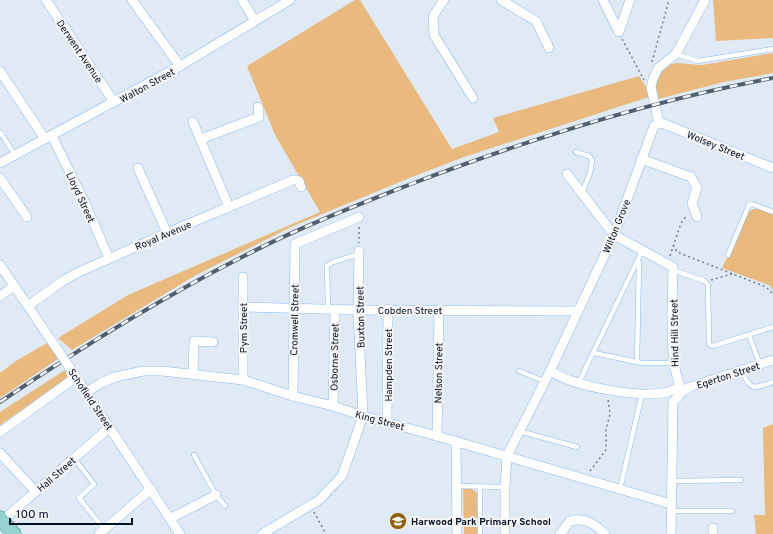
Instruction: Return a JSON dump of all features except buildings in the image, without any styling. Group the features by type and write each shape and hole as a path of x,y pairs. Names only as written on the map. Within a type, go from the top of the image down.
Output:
{"street":[{"name":"Derwent Avenue","path":"46,0 114,102"},
{"path":"132,0 180,66"},
{"path":"242,0 256,21"},
{"name":"Walton Street","path":"0,163 49,138 180,66 290,0"},
{"path":"444,0 433,16 434,35 473,98"},
{"path":"501,0 536,21 549,48"},
{"path":"603,0 619,32"},
{"path":"619,32 630,0"},
{"path":"659,123 652,82 658,68 676,54 705,0"},
{"name":"Lloyd Street","path":"0,71 49,138 84,201 109,258"},
{"path":"201,138 259,117 258,107"},
{"path":"194,122 229,207"},
{"name":"Wilton Grove","path":"506,456 550,371 614,235 654,126 659,123"},
{"name":"Wolsey Street","path":"659,123 773,168"},
{"path":"641,159 691,177 697,188 692,202 697,217"},
{"path":"138,168 167,233"},
{"path":"567,174 614,235 670,266"},
{"path":"0,178 27,217"},
{"name":"Royal Avenue","path":"28,306 64,280 109,258 293,180 299,182 301,187"},
{"name":"Cromwell Street","path":"293,396 295,244 359,217"},
{"name":"Buxton Street","path":"359,252 358,310 364,416"},
{"name":"Schofield Street","path":"0,266 87,392 171,518 180,534"},
{"name":"Hind Hill Street","path":"670,266 674,363 675,374 681,388"},
{"name":"Pym Street","path":"243,277 243,380"},
{"path":"0,296 14,286"},
{"name":"Cobden Street","path":"243,308 577,311"},
{"name":"Osborne Street","path":"331,309 333,406"},
{"name":"Hampden Street","path":"387,422 388,309"},
{"name":"Nelson Street","path":"437,436 439,310"},
{"path":"193,374 194,341 213,342"},
{"name":"Egerton Street","path":"550,371 569,380 632,394 642,394 669,392 773,360"},
{"name":"King Street","path":"87,392 102,383 115,378 143,371 162,371 243,380 293,396 333,406 587,479 671,507"},
{"path":"0,432 76,377"},
{"path":"671,534 674,402 681,388"},
{"path":"262,534 319,500 342,476 364,416"},
{"name":"Hall Street","path":"7,528 35,491 110,427"},
{"path":"456,442 457,534"},
{"path":"0,453 35,491"},
{"path":"505,534 506,456"},
{"path":"101,532 151,489"},
{"path":"171,518 216,495"},
{"path":"560,534 570,521 580,519 590,521 605,534"}],"lane":[{"path":"676,54 698,61 773,49"},
{"path":"0,132 15,155"},
{"path":"576,152 589,156 592,160 590,173 582,193"},
{"path":"728,255 749,205 752,204 773,212"},
{"path":"579,382 643,250"},
{"path":"331,309 327,266 333,262 359,252"},
{"path":"637,362 639,259"},
{"path":"670,266 705,281 708,285 709,344 712,346 773,327"},
{"path":"749,335 760,365"},
{"path":"594,353 642,363 674,363"},
{"path":"743,370 746,381 752,387 756,388 773,382"},
{"path":"519,371 544,381"},
{"path":"620,489 642,394"},
{"path":"519,431 577,447"},
{"path":"194,455 216,495 225,506"},
{"path":"74,458 94,484 78,498 101,532"},
{"path":"672,481 741,480"},
{"path":"456,486 505,486"},
{"path":"480,487 480,534"},
{"path":"671,507 732,511"}],"path":[{"path":"619,32 647,87 652,82 653,58 669,0"},
{"path":"670,266 674,245 681,223 690,209 694,208"},
{"path":"359,217 359,252"},
{"path":"674,245 677,252 766,287 773,294"},
{"path":"705,281 732,274"},
{"path":"587,479 591,469 606,450 606,430 610,414 606,389"},
{"path":"311,505 326,534"}],"shaded area":[{"path":"355,0 360,0 452,149 499,132 493,118 639,76 647,89 649,97 464,157 291,227 196,275 72,350 58,338 128,295 320,212 275,135 247,66"},
{"path":"713,0 773,0 773,38 716,41"},
{"path":"773,53 773,73 724,82 658,99 655,89 657,77 671,64 702,65"},
{"path":"759,209 773,214 773,290 769,285 722,268 749,211"},
{"path":"47,343 58,359 0,398 0,373 16,361"},
{"path":"65,370 67,378 0,425 0,412"},
{"path":"773,424 773,534 756,534 754,515 765,515 763,428"},
{"path":"463,488 472,489 477,493 478,534 464,534"}],"railway":[{"path":"0,402 150,307 212,272 285,236 327,218 455,167 545,137 681,98 773,78"}],"place":[{"name":"Harwood Park Primary School","path":"398,521"}]}
